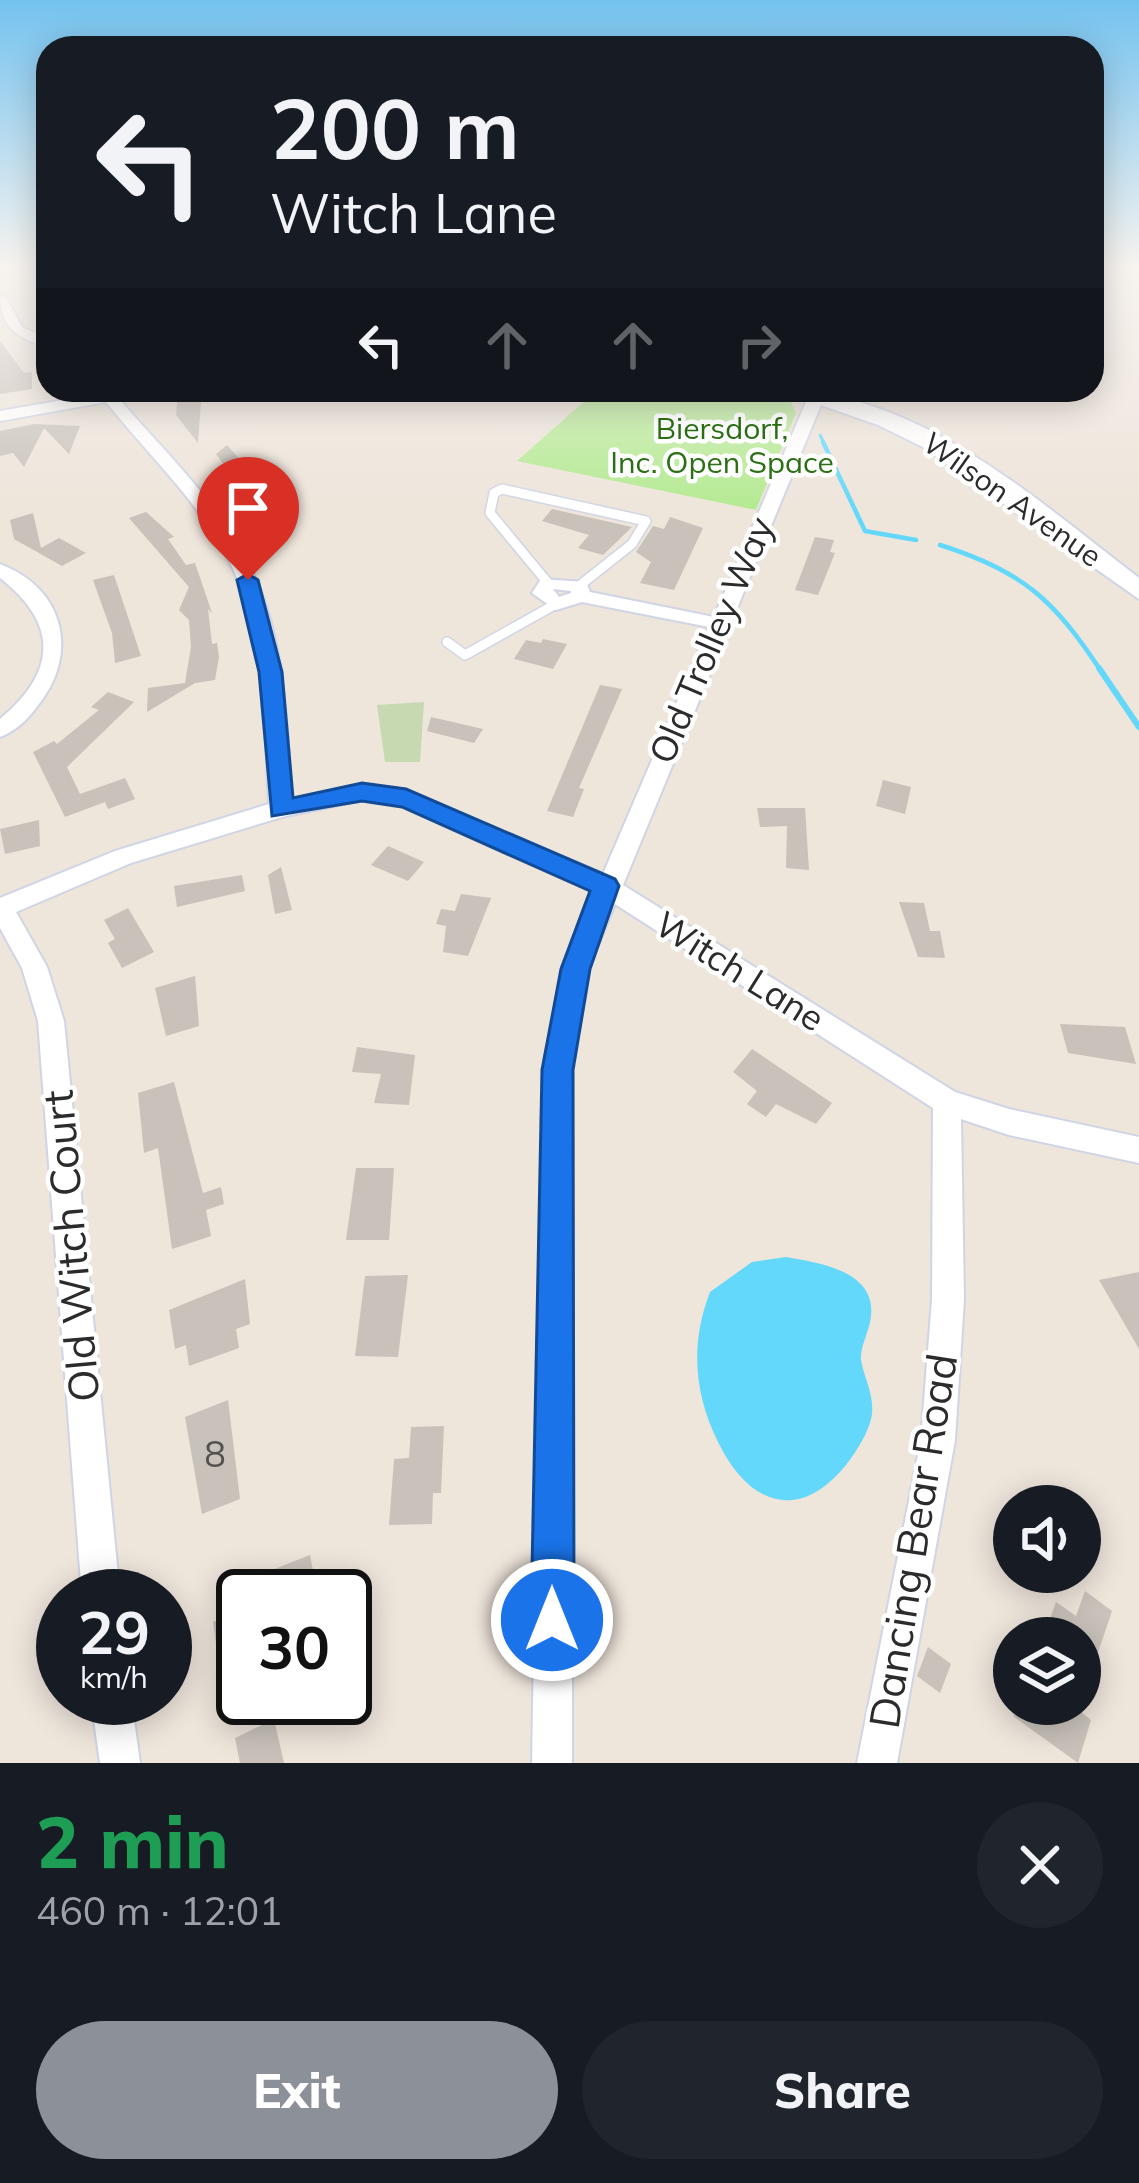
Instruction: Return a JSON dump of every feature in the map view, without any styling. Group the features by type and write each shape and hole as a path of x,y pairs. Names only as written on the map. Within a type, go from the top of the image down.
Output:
{"main road":[{"name":"Wilson Avenue","path":"844,402 961,457 1139,591"}],"street":[{"path":"0,416 98,402"},
{"path":"114,402 218,526 248,580 271,672 281,809"},
{"name":"Old Trolley Way","path":"552,1763 558,1070 575,969 606,886 814,402"},
{"path":"0,569 34,594 50,622 55,655 48,685 31,708 0,730"},
{"path":"580,591 556,604 542,596 548,584 580,591 717,623"},
{"name":"Witch Lane","path":"0,908 123,857 281,809 362,792 406,798 606,886 947,1102 1009,1122 1139,1150"},
{"name":"Old Witch Court","path":"0,908 34,967 51,1021 99,1569"},
{"name":"Dancing Bear Road","path":"877,1763 938,1440 948,1299 947,1102"},
{"path":"115,1725 120,1763"}],"lane":[{"path":"548,584 527,566 490,512 494,493 502,489 646,520 632,544 580,591"},
{"path":"447,642 465,655 556,604"}],"green space":[{"name":"Biersdorf, Inc. Open Space","path":"583,402 791,402 796,413 756,510 517,461"},
{"path":"424,702 420,762 385,762 377,705"}],"water":[{"path":"786,1257 829,1266 855,1279 865,1289 871,1316 861,1355 872,1406 867,1432 831,1481 795,1500 761,1493 731,1464 704,1405 697,1349 710,1292 752,1262"}],"building":[{"path":"0,346 4,346 24,373 32,372 32,389 0,394"},
{"path":"177,402 201,402 198,443 176,415"},
{"path":"34,424 80,426 69,454 44,428 24,467 13,453 0,456 0,431"},
{"path":"227,445 294,520 271,527 216,454"},
{"path":"552,509 632,527 603,555 578,548 589,535 542,521"},
{"path":"146,512 174,537 168,539 186,565 195,563 212,613 208,609 212,644 217,643 219,657 215,680 195,683 147,712 148,688 185,683 191,647 189,620 179,610 189,587 129,518"},
{"path":"33,513 41,548 59,538 86,553 62,566 14,539 10,520"},
{"path":"670,517 703,528 674,590 640,583 651,562 636,552 653,526 664,529"},
{"path":"815,537 834,540 830,552 835,553 818,595 795,590"},
{"path":"114,575 141,656 115,663 112,633 93,580"},
{"path":"543,639 567,644 553,669 514,659 526,640 541,643"},
{"path":"600,685 622,689 579,788 584,789 573,817 547,811"},
{"path":"108,692 134,702 67,767 80,794 125,778 135,799 108,809 105,802 65,817 33,752 54,741 57,744 99,710 91,707"},
{"path":"431,717 483,729 474,743 427,731"},
{"path":"883,780 911,787 905,814 876,806"},
{"path":"757,808 805,808 809,870 786,868 787,826 760,827"},
{"path":"39,820 40,846 5,854 0,829"},
{"path":"388,846 424,862 408,881 371,865"},
{"path":"281,867 292,910 275,914 268,875"},
{"path":"242,875 245,891 177,907 174,886"},
{"path":"461,894 491,898 468,956 443,952 446,926 436,924 441,909 455,911"},
{"path":"899,902 924,903 930,931 940,931 945,958 918,957"},
{"path":"128,908 154,952 122,968 108,943 115,939 104,920"},
{"path":"195,976 199,1026 166,1036 155,988"},
{"path":"1060,1024 1125,1027 1136,1064 1068,1053"},
{"path":"357,1047 415,1055 409,1105 374,1103 381,1074 352,1072"},
{"path":"752,1049 832,1103 816,1124 776,1104 766,1117 747,1104 757,1091 733,1072"},
{"path":"174,1082 203,1193 221,1187 224,1204 206,1210 211,1236 172,1249 158,1148 144,1153 138,1093"},
{"path":"356,1168 394,1168 389,1240 346,1240"},
{"path":"1139,1272 1139,1349 1099,1280"},
{"path":"408,1275 398,1357 355,1356 365,1276"},
{"path":"245,1279 250,1324 236,1329 239,1348 189,1366 186,1345 175,1349 169,1310"},
{"path":"228,1400 240,1499 202,1514 185,1417"},
{"path":"444,1426 441,1493 433,1493 432,1524 389,1525 394,1459 409,1458 411,1427"},
{"path":"310,1555 313,1569 274,1569"},
{"path":"1084,1593 1112,1611 1101,1644 1101,1617 1051,1617 1056,1602 1076,1616"},
{"path":"928,1647 951,1664 940,1693 917,1676"},
{"path":"262,1725 275,1725 284,1763 240,1763 235,1738"},
{"path":"1025,1725 1089,1725 1078,1763"}],"waterway":[{"path":"820,435 825,445"},
{"path":"823,442 865,531 916,540"},
{"path":"940,545 994,566 1034,591 1068,625 1101,671"},
{"path":"1099,668 1139,727"}],"route":[{"path":"248,580 271,672 281,809 362,792 406,798 438,808 606,886 575,969 558,1070 552,1620"}]}
